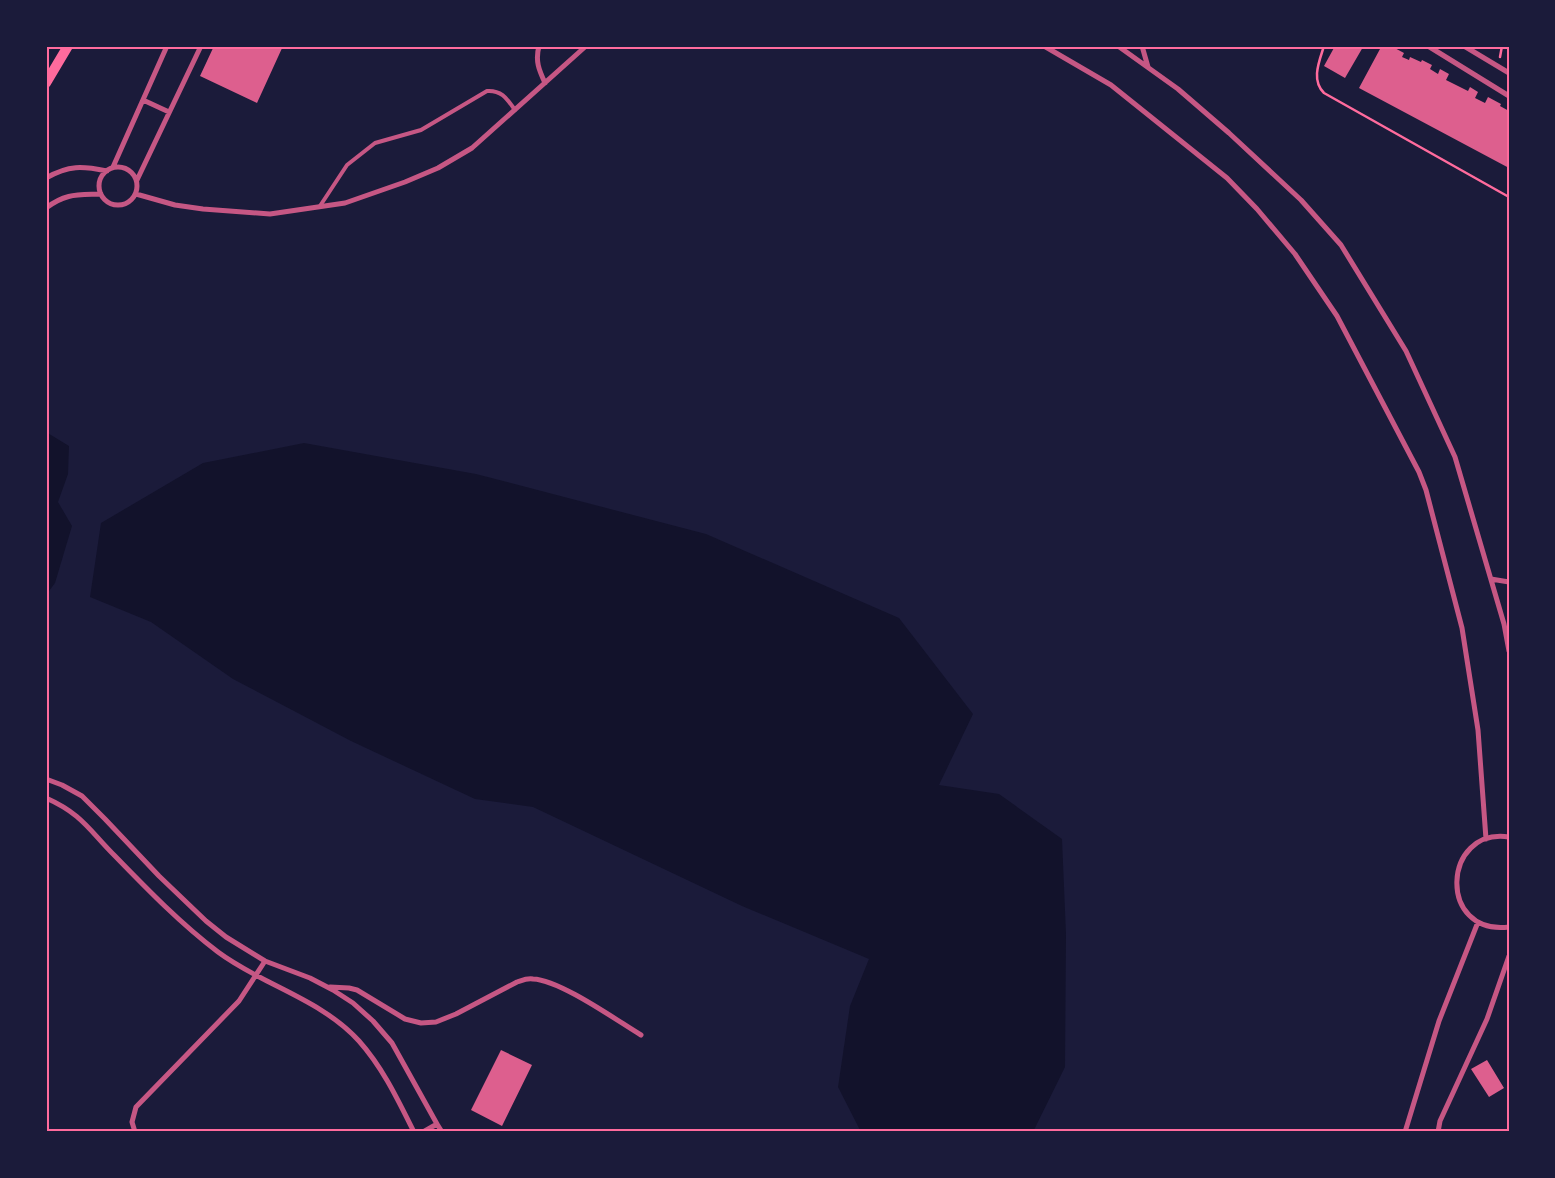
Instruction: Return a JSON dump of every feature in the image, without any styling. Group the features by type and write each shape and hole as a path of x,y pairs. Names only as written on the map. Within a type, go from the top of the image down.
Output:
{"main road":[{"path":"46,83 68,46"}],"street":[{"path":"113,167 126,168 131,172 138,188 136,194 128,203 122,206 110,204 101,194 100,182 107,171 113,167 167,46"},
{"path":"136,180 201,46"},
{"path":"539,46 536,54 537,66 545,83"},
{"path":"136,194 175,205 203,210 270,214 345,202 405,182 438,168 472,148 586,46"},
{"path":"1044,46 1111,85 1226,178 1257,209 1295,254 1337,316 1419,472 1426,490 1462,628 1478,730 1486,839"},
{"path":"1118,46 1178,89 1251,153 1301,200 1345,250 1406,350 1452,449 1491,579 1509,651"},
{"path":"1142,46 1148,68"},
{"path":"1428,46 1509,96"},
{"path":"1464,46 1509,73"},
{"path":"143,100 169,112"},
{"path":"46,178 74,167 107,171"},
{"path":"46,208 59,198 70,195 101,194"},
{"path":"1491,579 1509,582"},
{"path":"1502,619 1509,613"},
{"path":"46,779 82,796 159,876 206,921 226,937 265,961 310,978 353,1003 373,1021 392,1043 442,1132"},
{"path":"46,798 61,804 77,815 126,868 181,921 220,954 318,1008 343,1026 379,1067 414,1132"},
{"path":"1509,837 1486,839 1476,844 1462,859 1456,878 1458,898 1466,912 1478,922 1497,928 1509,928"},
{"path":"1405,1132 1439,1021 1478,922"},
{"path":"1438,1132 1440,1121 1487,1020 1509,956"},
{"path":"135,1132 132,1122 136,1107 224,1018 239,1001 265,961"},
{"path":"327,987 357,990 405,1019 421,1023 436,1022 456,1014 518,982 534,979 549,982 572,994 641,1035"},
{"path":"423,1132 437,1124"}],"lane":[{"path":"320,206 348,165 376,143 421,130 487,91 494,90 506,96 515,110"}],"path":[{"path":"1324,46 1317,77 1318,86 1324,93 1509,197"}],"shaded area":[{"path":"46,432 69,446 68,474 58,502 72,526 55,583 46,595"},
{"path":"304,443 476,474 706,534 899,618 973,714 939,785 999,794 1062,839 1066,934 1065,1067 1033,1132 861,1132 838,1087 850,1006 869,959 742,906 533,807 475,799 351,741 233,679 151,622 90,597 101,523 203,463"}],"building":[{"path":"214,46 283,46 257,103 200,76"},
{"path":"1335,46 1363,47 1345,78 1324,66"},
{"path":"1379,46 1391,46 1404,53 1402,57 1409,60 1410,57 1421,62 1422,60 1432,65 1430,69 1438,74 1440,69 1449,74 1446,80 1468,91 1470,87 1478,92 1475,98 1485,103 1488,97 1509,111 1509,168 1359,88 1380,49 1378,48"},
{"path":"501,1050 532,1065 502,1126 471,1110"},
{"path":"1487,1060 1504,1088 1489,1097 1471,1069"}]}
